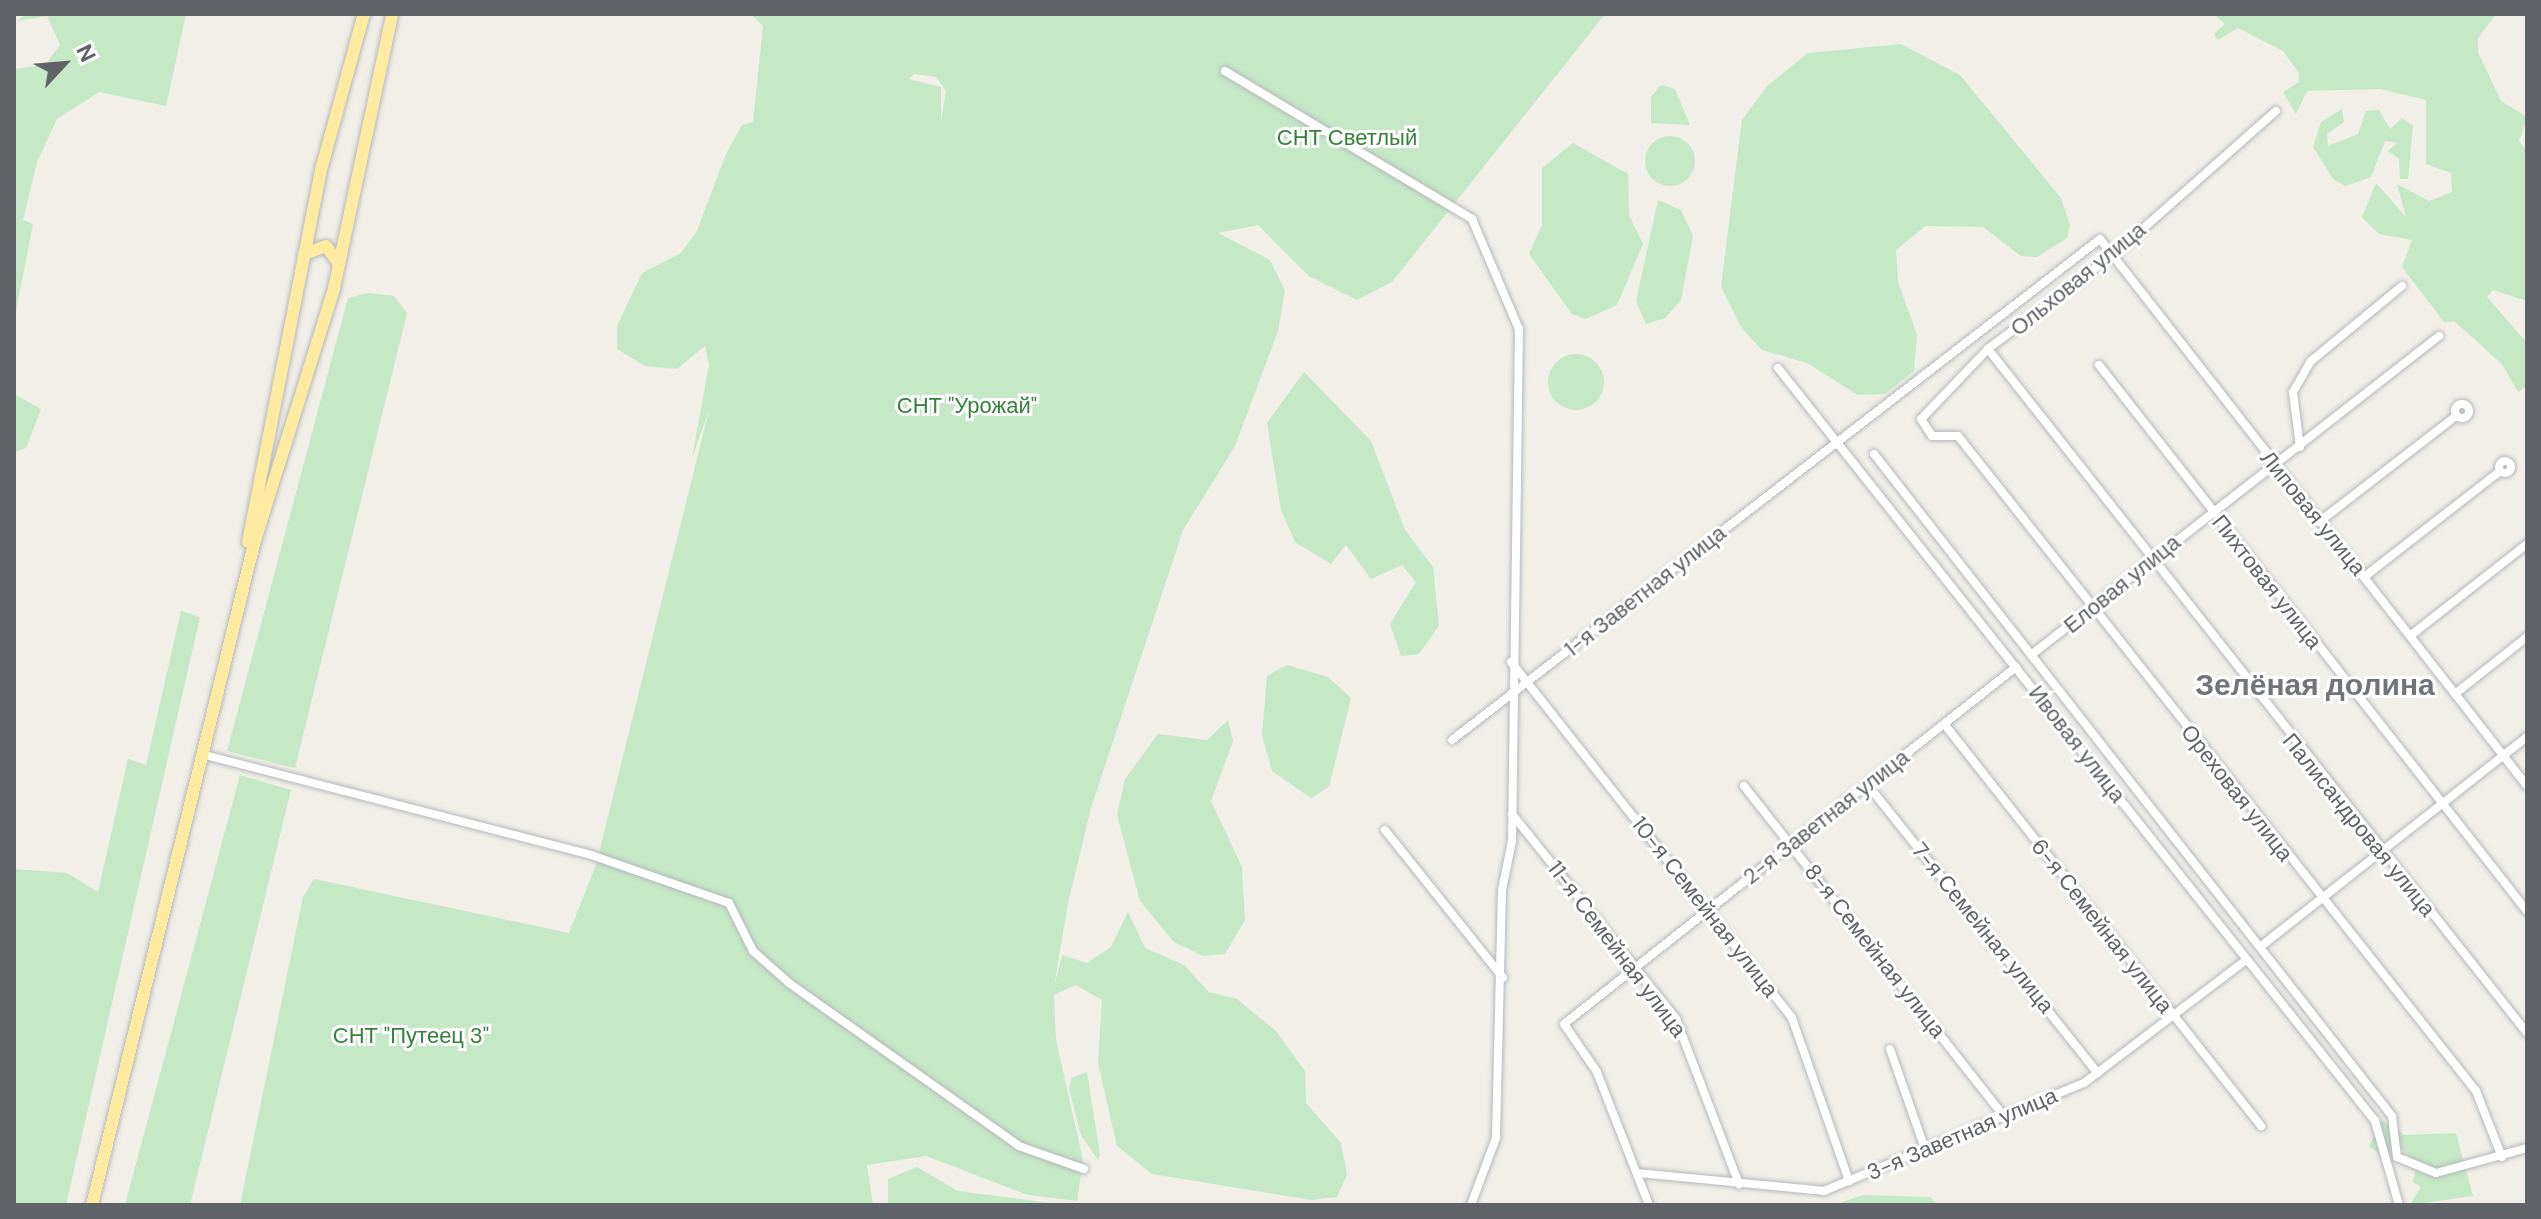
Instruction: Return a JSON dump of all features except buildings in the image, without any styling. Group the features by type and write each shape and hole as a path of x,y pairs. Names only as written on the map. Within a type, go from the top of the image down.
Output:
{"highway":[{"path":"92,1205 180,833 304,254 364,14"},
{"path":"180,833 254,544 339,265 392,14"},
{"path":"304,254 326,246 339,265"}],"street":[{"path":"1225,71 1449,203 1479,232 1519,329 1510,695 1511,814 1496,1138 1473,1204"},
{"name":"Ольховая улица","path":"1958,436 1932,436 1921,414 1988,349 2113,255 2276,111"},
{"name":"Липовая улица","path":"2100,239 2527,786"},
{"name":"1-я Заветная улица","path":"1452,740 2100,239"},
{"path":"2300,447 2292,404 2302,375 2319,352 2402,286"},
{"name":"Еловая улица","path":"2031,655 2093,610 2212,511 2300,447 2439,336"},
{"name":"Палисандровая улица","path":"1988,349 2380,853 2527,1033"},
{"name":"Пихтовая улица","path":"2099,365 2441,806 2527,911"},
{"name":"Ивовая улица","path":"1778,368 2375,1121 2399,1205"},
{"path":"2319,522 2456,416"},
{"name":"Ореховая улица","path":"1958,436 2320,899 2476,1091 2502,1157"},
{"name":"Ивовая улица","path":"1874,454 2392,1116 2397,1157 2430,1172 2502,1157"},
{"path":"2364,577 2500,471"},
{"path":"2410,636 2527,544"},
{"path":"2455,694 2527,637"},
{"name":"10-я Семейная улица","path":"1511,661 1797,1027 1849,1181"},
{"name":"2-я Заветная улица","path":"1638,1173 1597,1072 1564,1024 1632,963 1708,911 2016,667"},
{"name":"6-я Семейная улица","path":"1945,725 2261,1126"},
{"path":"2260,947 2527,737"},
{"path":"201,754 591,855 729,903 753,951 789,983 1019,1146 1084,1169"},
{"name":"7-я Семейная улица","path":"1867,784 2098,1073"},
{"name":"8-я Семейная улица","path":"1744,786 2004,1116"},
{"name":"11-я Семейная улица","path":"1511,814 1632,963 1687,1039 1739,1184"},
{"path":"1385,830 1503,978"},
{"name":"3-я Заветная улица","path":"1638,1173 1812,1193 1849,1181 2098,1073 2246,960"},
{"path":"1890,1049 1925,1149"},
{"path":"2502,1157 2527,1148"},
{"path":"1638,1173 1647,1200"},
{"path":"1647,1200 1662,1175"}],"green space":[{"path":"27,14 186,14 166,106 99,92 57,119 37,162 23,220 33,224 16,311 14,69 45,65 60,45 47,16 17,21"},
{"name":"СНТ \"Урожай\"","path":"751,14 1605,14 1392,282 1357,300 1309,276 1258,225 1218,233 1270,260 1285,291 1278,331 1235,446 1183,530 1091,808 1068,903 1054,987 1062,955 1087,963 1111,947 1128,912 1145,948 1184,965 1209,992 1237,999 1276,1031 1305,1071 1306,1103 1341,1143 1347,1175 1337,1197 1311,1200 1152,1174 1117,1146 1098,1063 1102,1000 1076,985 1054,995 1056,1040 1083,1160 1077,1201 1028,1195 926,1156 867,1165 873,1205 240,1205 303,897 314,879 569,933 596,865 709,410 692,458 709,365 705,346 677,369 645,366 617,349 617,326 642,273 681,253 697,231 726,154 742,125 753,122 763,26","holes":["914,74 936,77 946,91 941,120 941,87 909,79"]},
{"path":"2214,14 2496,14 2478,38 2478,52 2501,101 2527,117 2519,141 2527,151 2527,301 2493,290 2487,297 2527,343 2527,386 2518,392 2502,364 2454,321 2444,322 2402,267 2412,240 2379,234 2362,217 2376,183 2406,217 2397,184 2429,201 2452,192 2451,173 2426,164 2426,100 2380,89 2307,91 2296,114 2283,92 2299,82 2299,73 2283,51 2238,28 2218,40 2214,34 2225,24"},
{"path":"1901,44 1960,75 2061,198 2070,225 2067,238 2037,257 2021,256 1983,227 1925,226 1896,250 1898,282 1917,335 1914,371 1885,394 1858,395 1807,363 1762,350 1741,327 1721,287 1742,120 1767,86 1808,53"},
{"path":"1661,85 1675,89 1690,125 1651,123 1651,97"},
{"path":"2342,109 2344,122 2327,134 2328,146 2358,134 2366,111 2379,110 2390,129 2402,118 2413,126 2408,179 2400,179 2399,159 2388,151 2397,143 2385,141 2371,177 2345,186 2333,179 2313,147 2321,122"},
{"path":"1670,136 1687,144 1695,161 1687,178 1670,186 1653,178 1645,161 1653,144"},
{"path":"1573,143 1628,174 1629,215 1643,244 1617,305 1586,319 1572,314 1529,254 1542,225 1542,168"},
{"path":"1658,200 1681,210 1693,236 1681,300 1665,318 1646,324 1636,301"},
{"path":"368,293 394,296 407,313 295,768 227,751 348,298"},
{"path":"1576,354 1596,362 1604,382 1596,402 1576,410 1556,402 1548,382 1556,362"},
{"path":"1304,372 1371,441 1405,530 1433,567 1439,626 1419,654 1401,656 1390,624 1416,582 1402,565 1371,579 1346,545 1331,564 1295,542 1281,510 1267,423"},
{"path":"14,394 41,409 26,448 14,452"},
{"path":"181,611 200,617 66,1205 14,1205 14,869 67,873 98,892 128,759 146,765"},
{"path":"1287,665 1328,677 1351,698 1329,787 1311,798 1272,771 1262,735 1267,676"},
{"path":"1228,720 1233,741 1211,801 1242,867 1245,920 1225,954 1203,956 1174,942 1140,901 1117,815 1125,779 1158,734 1207,740"},
{"path":"240,775 291,790 190,1205 125,1205"},
{"path":"1087,1072 1100,1155 1098,1160 1081,1135 1069,1089 1071,1078"},
{"path":"2381,1120 2404,1135 2456,1133 2473,1196 2410,1205 2421,1187 2413,1182 2417,1164 2398,1145 2384,1156 2369,1147"},
{"path":"917,1167 958,1191 1065,1205 888,1205 888,1179"},
{"path":"1863,1195 1930,1197 1938,1205 1834,1205"}],"district":[{"name":"Зелёная долина","path":"2315,685"}],"park label":[{"name":"СНТ Светлый","path":"1347,138"},
{"name":"СНТ \"Путеец 3\"","path":"411,1036"}]}
